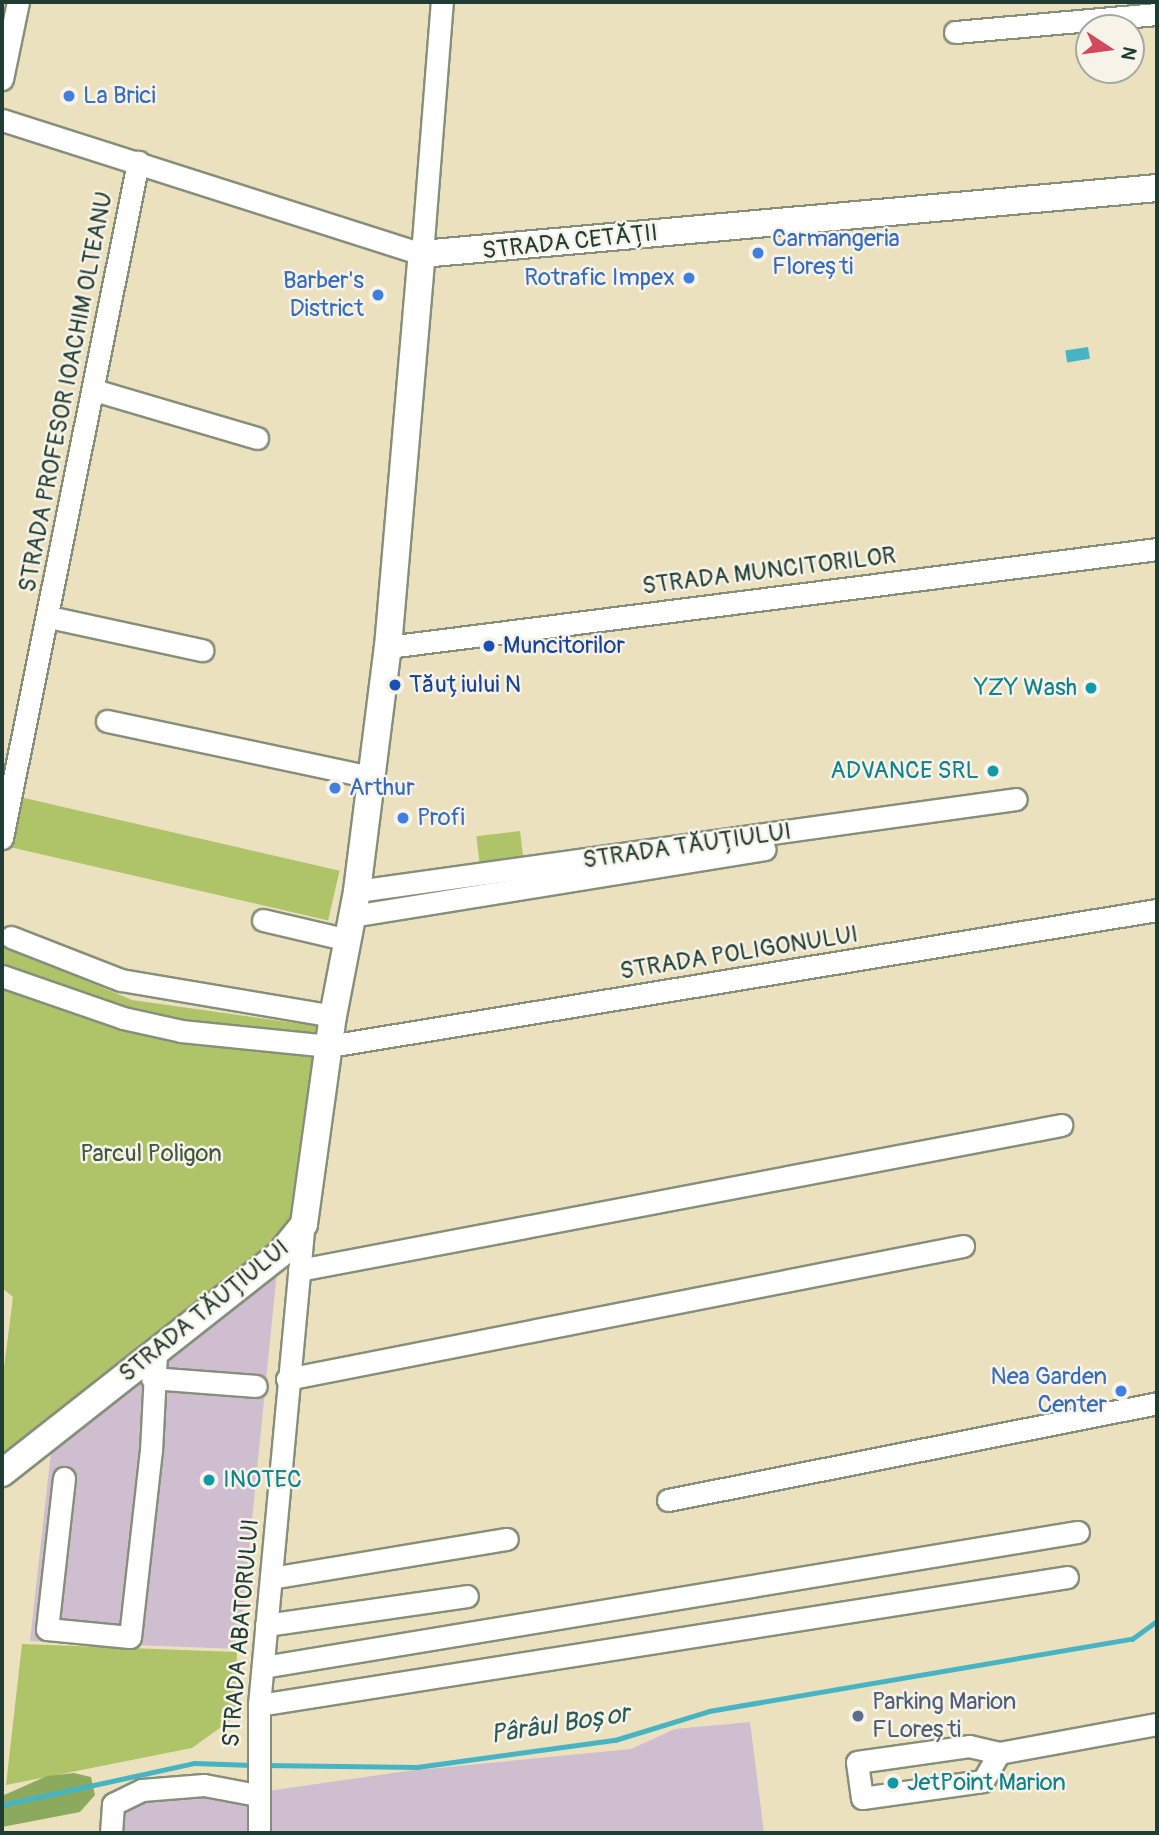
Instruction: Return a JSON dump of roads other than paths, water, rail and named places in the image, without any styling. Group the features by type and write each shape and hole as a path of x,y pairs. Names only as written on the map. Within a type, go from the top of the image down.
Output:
{"main road":[{"name":"STRADA CETĂȚII","path":"422,254 1157,188"},
{"name":"STRADA TĂUȚIULUI","path":"2,1473 280,1254 304,1224 333,1016 352,916 388,647 422,254"}],"street":[{"path":"422,254 440,3"},
{"path":"2,79 12,11"},
{"path":"955,32 1157,14"},
{"name":"STRADA CETĂȚII","path":"2,120 422,254"},
{"name":"STRADA PROFESOR IOACHIM OLTEANU","path":"2,838 10,756 49,617 138,162"},
{"path":"94,390 257,438"},
{"name":"STRADA MUNCITORILOR","path":"388,647 1157,550"},
{"path":"49,617 202,650"},
{"path":"107,721 372,777"},
{"path":"263,920 352,916 1012,804"},
{"name":"STRADA POLIGONULUI","path":"2,976 123,1018 181,1031 329,1045 1157,910"},
{"path":"11,937 121,980 333,1016"},
{"path":"299,1269 1060,1125"},
{"name":"STRADA ABATORULUI","path":"260,1833 257,1745 287,1379 304,1224"},
{"path":"287,1379 963,1246"},
{"path":"64,1478 47,1629 130,1637 151,1451 152,1378 156,1351"},
{"path":"152,1378 256,1386"},
{"path":"668,1500 1157,1403"},
{"path":"263,1667 1078,1532"},
{"path":"271,1578 507,1539"},
{"path":"260,1704 1067,1577"},
{"path":"266,1625 467,1596"},
{"path":"999,1753 984,1781 862,1798 857,1762 970,1745 999,1753 1157,1724"},
{"path":"111,1833 114,1804 142,1790 204,1785 257,1787"}],"water":[{"path":"1088,347 1090,359 1067,362 1065,351"}],"waterway":[{"name":"Pârâul Boșor","path":"264,1765 417,1767 615,1740 709,1711 1132,1639 1157,1621"},
{"name":"Pârâul Boșor","path":"2,1805 194,1763 252,1765"}],"place":[{"name":"La Brici","path":"69,96"},
{"name":"Carmangeria Florești","path":"758,253"},
{"name":"Rotrafic Impex","path":"689,278"},
{"name":"Barber's District","path":"378,295"},
{"name":"Muncitorilor","path":"489,646"},
{"name":"Tăuțiului N","path":"395,685"},
{"name":"YZY Wash","path":"1091,688"},
{"name":"ADVANCE SRL","path":"993,771"},
{"name":"Arthur","path":"335,788"},
{"name":"Profi","path":"403,818"},
{"name":"Nea Garden Center","path":"1121,1391"},
{"name":"INOTEC","path":"209,1480"},
{"name":"Parking Marion FLorești","path":"858,1716"},
{"name":"JetPoint Marion","path":"893,1783"}],"park label":[{"name":"Parcul Poligon","path":"151,1154"}]}
